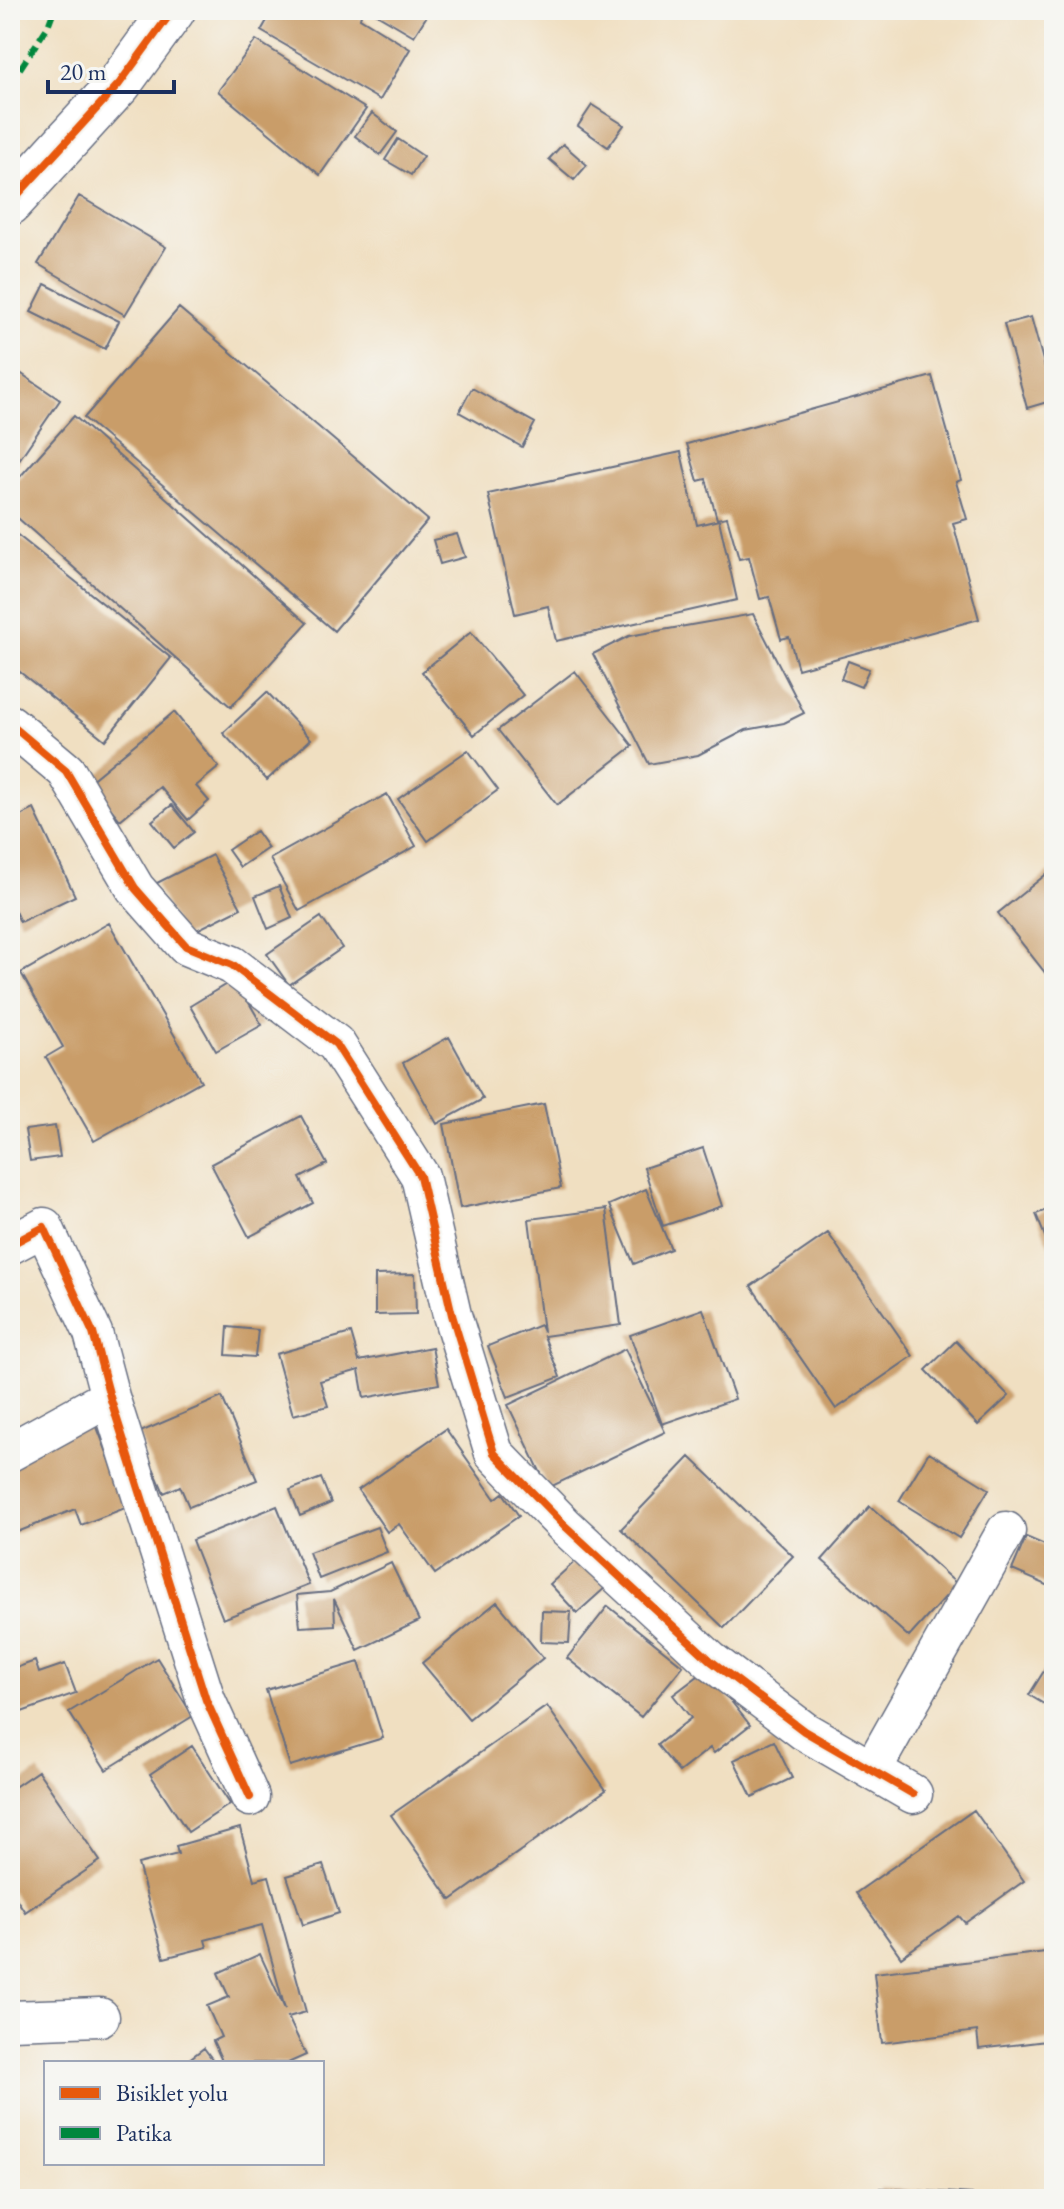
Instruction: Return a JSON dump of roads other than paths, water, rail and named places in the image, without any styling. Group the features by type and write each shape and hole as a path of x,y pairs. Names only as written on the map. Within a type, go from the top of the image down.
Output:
{"street":[{"path":"10,203 119,84 173,10"},
{"path":"10,724 66,771 135,888 186,946 232,965 336,1044 420,1176 452,1315 494,1453 565,1526 711,1661 804,1731 913,1794"},
{"path":"10,1245 44,1227 93,1333 110,1397 206,1700 250,1797"},
{"path":"10,1452 110,1397"},
{"path":"872,1770 1006,1531"},
{"path":"10,2020 100,2017"}]}
